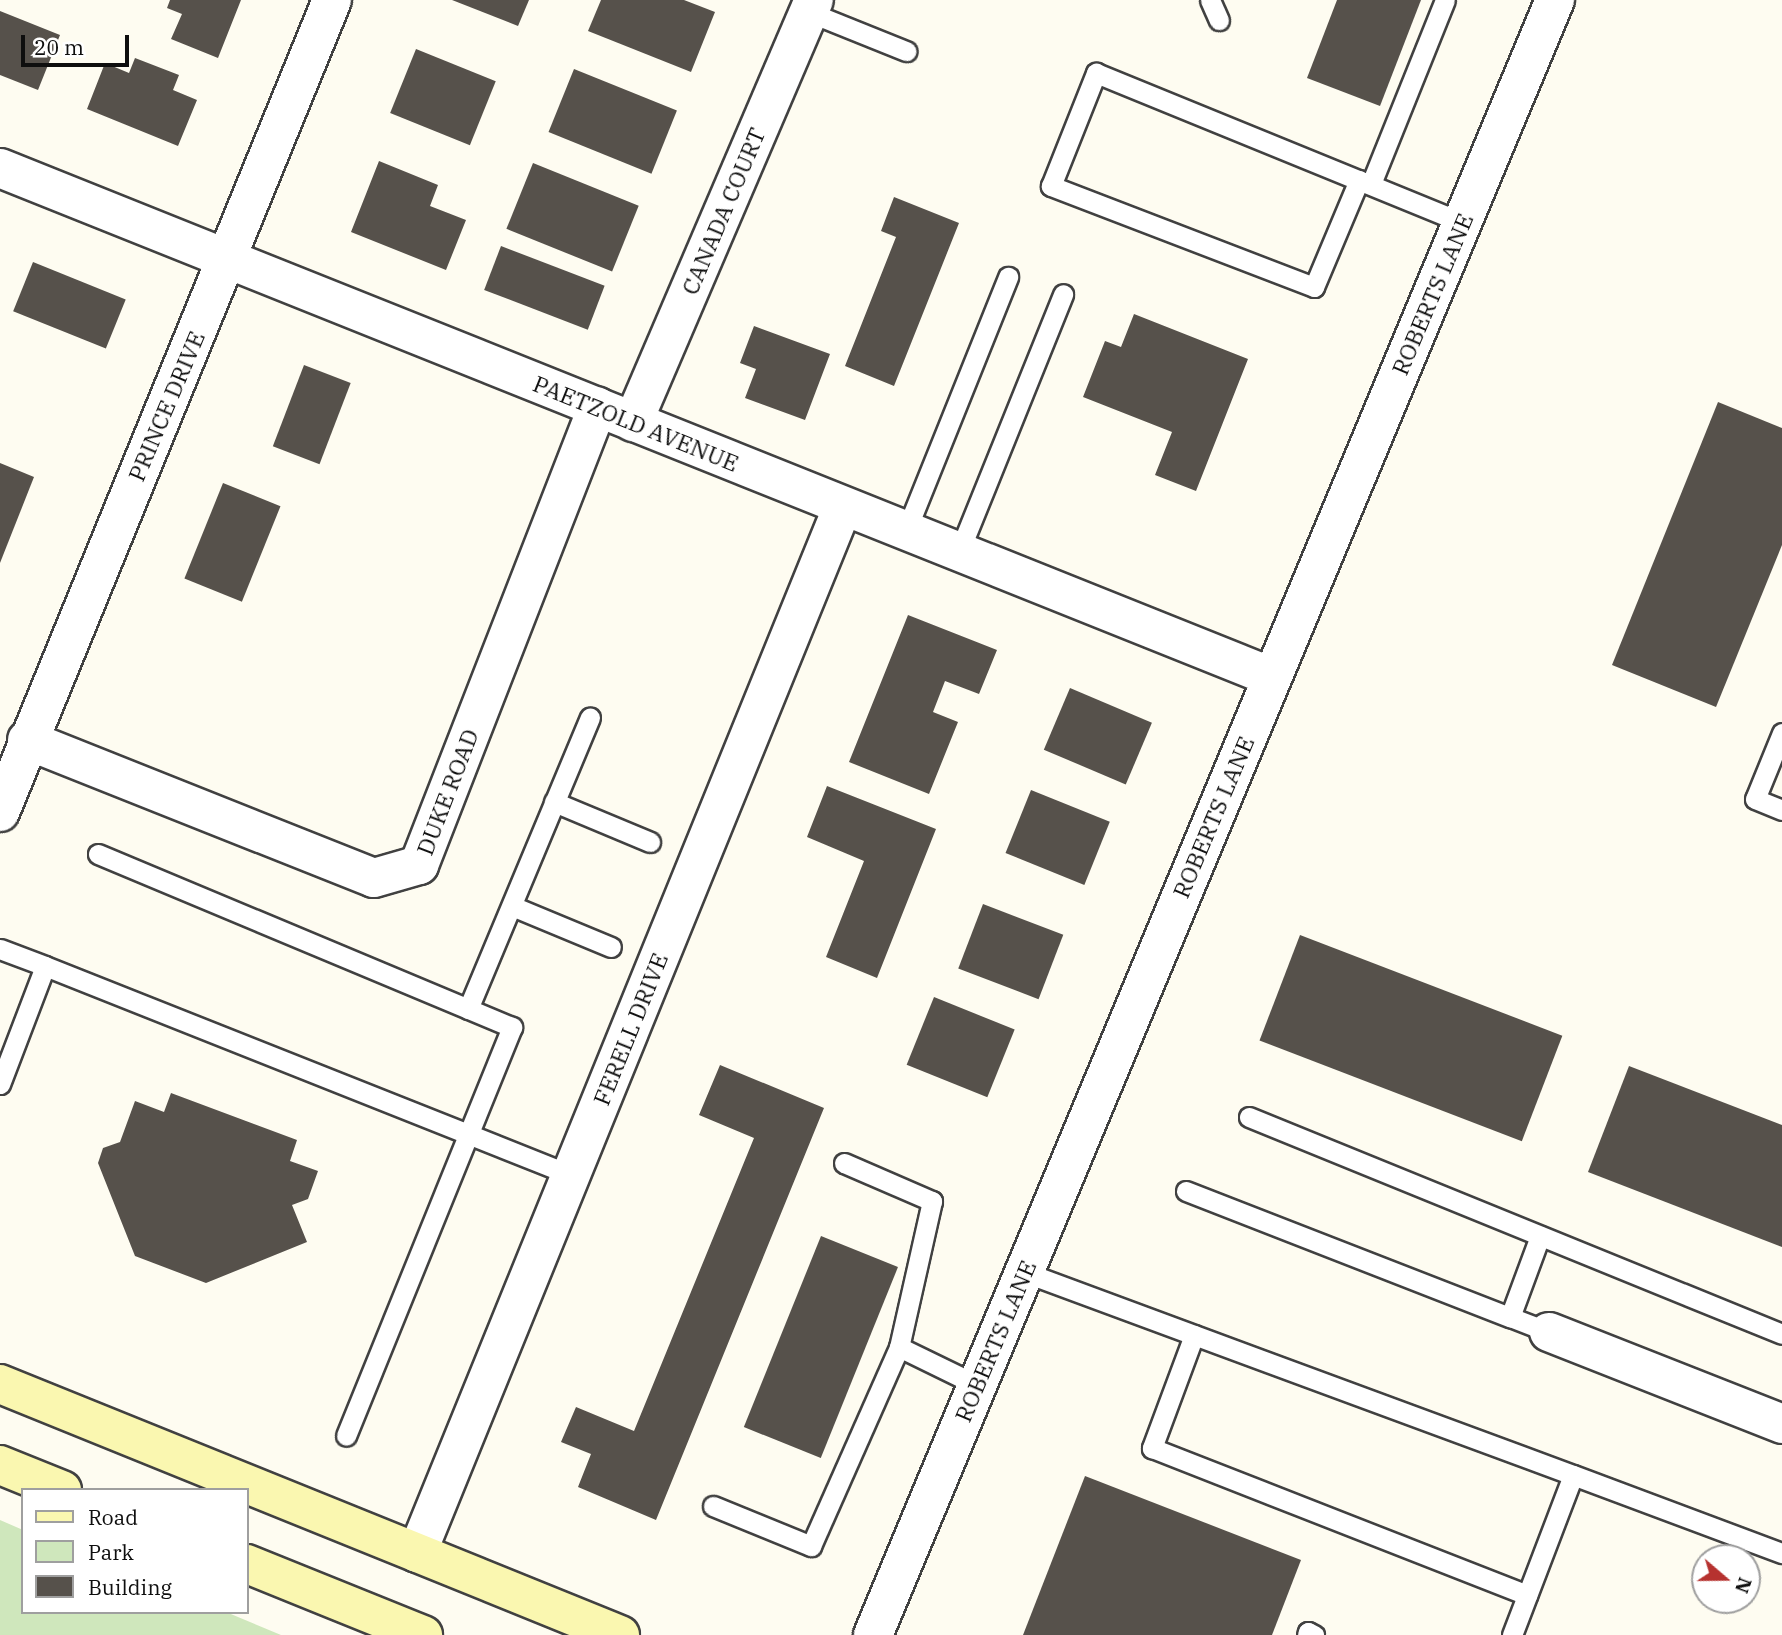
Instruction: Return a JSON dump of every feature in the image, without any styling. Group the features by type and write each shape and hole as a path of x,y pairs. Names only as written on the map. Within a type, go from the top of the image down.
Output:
{"main road":[{"path":"0,1384 620,1635"},
{"path":"0,1465 57,1488"},
{"path":"248,1564 423,1635"}],"street":[{"name":"PRINCE DRIVE","path":"0,813 27,740 332,0"},
{"name":"ROBERTS LANE","path":"873,1635 1555,0"},
{"name":"CANADA COURT","path":"633,422 812,6"},
{"name":"PAETZOLD AVENUE","path":"0,168 1272,677"},
{"name":"DUKE ROAD","path":"27,740 374,878 419,865 598,407"},
{"name":"FERELL DRIVE","path":"417,1553 843,506"},
{"path":"1549,1332 1782,1423"}],"lane":[{"path":"1210,0 1219,20"},
{"path":"1445,0 1365,182 1314,286 1051,186 1096,73 1365,182 1462,222"},
{"path":"812,6 906,51"},
{"path":"906,531 1009,277"},
{"path":"959,552 1063,294"},
{"path":"468,1009 590,718"},
{"path":"1782,733 1755,799 1782,810"},
{"path":"554,802 650,842"},
{"path":"98,854 512,1027 346,1436"},
{"path":"512,906 611,947"},
{"path":"0,949 571,1175"},
{"path":"0,1084 45,966"},
{"path":"1249,1117 1782,1334"},
{"path":"713,1506 811,1546 899,1348 932,1201 844,1163"},
{"path":"1186,1191 1549,1332"},
{"path":"1510,1317 1540,1236"},
{"path":"1024,1272 1782,1553"},
{"path":"1194,1335 1152,1448 1527,1595"},
{"path":"899,1348 977,1385"},
{"path":"1512,1635 1573,1475"},
{"path":"1307,1635 1308,1632 1314,1635"}],"green space":[{"path":"0,1520 21,1529 21,1614 231,1614 281,1635 0,1635"}],"building":[{"path":"170,0 241,0 218,58 171,39 182,14 167,8"},
{"path":"452,0 529,0 518,26"},
{"path":"601,0 684,0 715,12 691,72 588,31"},
{"path":"1337,0 1421,0 1380,106 1307,78"},
{"path":"0,11 60,35 38,90 0,75"},
{"path":"416,49 496,81 470,145 390,113"},
{"path":"135,58 179,75 173,90 197,100 178,146 87,109 105,63 129,73"},
{"path":"574,69 677,111 651,174 549,132"},
{"path":"379,161 438,185 430,206 466,220 446,270 351,232"},
{"path":"533,163 639,206 612,272 506,229"},
{"path":"894,197 959,223 894,386 845,366 896,237 881,231"},
{"path":"501,246 605,286 588,330 484,290"},
{"path":"33,262 126,299 106,349 13,311"},
{"path":"1134,314 1248,359 1196,491 1155,475 1172,432 1083,397 1105,341 1121,347"},
{"path":"754,326 830,354 805,420 745,398 756,369 740,363"},
{"path":"304,365 351,383 320,464 273,446"},
{"path":"1718,402 1782,428 1782,545 1716,707 1612,665"},
{"path":"0,463 34,477 0,563"},
{"path":"223,483 280,506 242,602 184,578"},
{"path":"908,615 997,650 979,694 945,681 933,712 958,722 929,794 849,762"},
{"path":"1070,688 1152,723 1126,784 1044,750"},
{"path":"827,786 936,829 877,978 826,957 864,861 807,837"},
{"path":"1031,790 1110,822 1084,885 1006,853"},
{"path":"983,904 1063,935 1039,999 958,968"},
{"path":"1300,935 1562,1036 1522,1141 1260,1040"},
{"path":"934,997 1015,1030 987,1097 907,1065"},
{"path":"720,1065 824,1108 656,1520 578,1487 591,1454 561,1442 576,1407 634,1431 754,1138 699,1115"},
{"path":"1629,1066 1782,1125 1782,1247 1588,1172"},
{"path":"171,1093 297,1140 290,1161 318,1171 308,1199 292,1205 307,1242 206,1283 135,1256 98,1163 103,1148 120,1142 135,1101 164,1112"},
{"path":"821,1236 898,1267 821,1458 744,1427"},
{"path":"1085,1476 1301,1560 1272,1635 1023,1635"}]}
